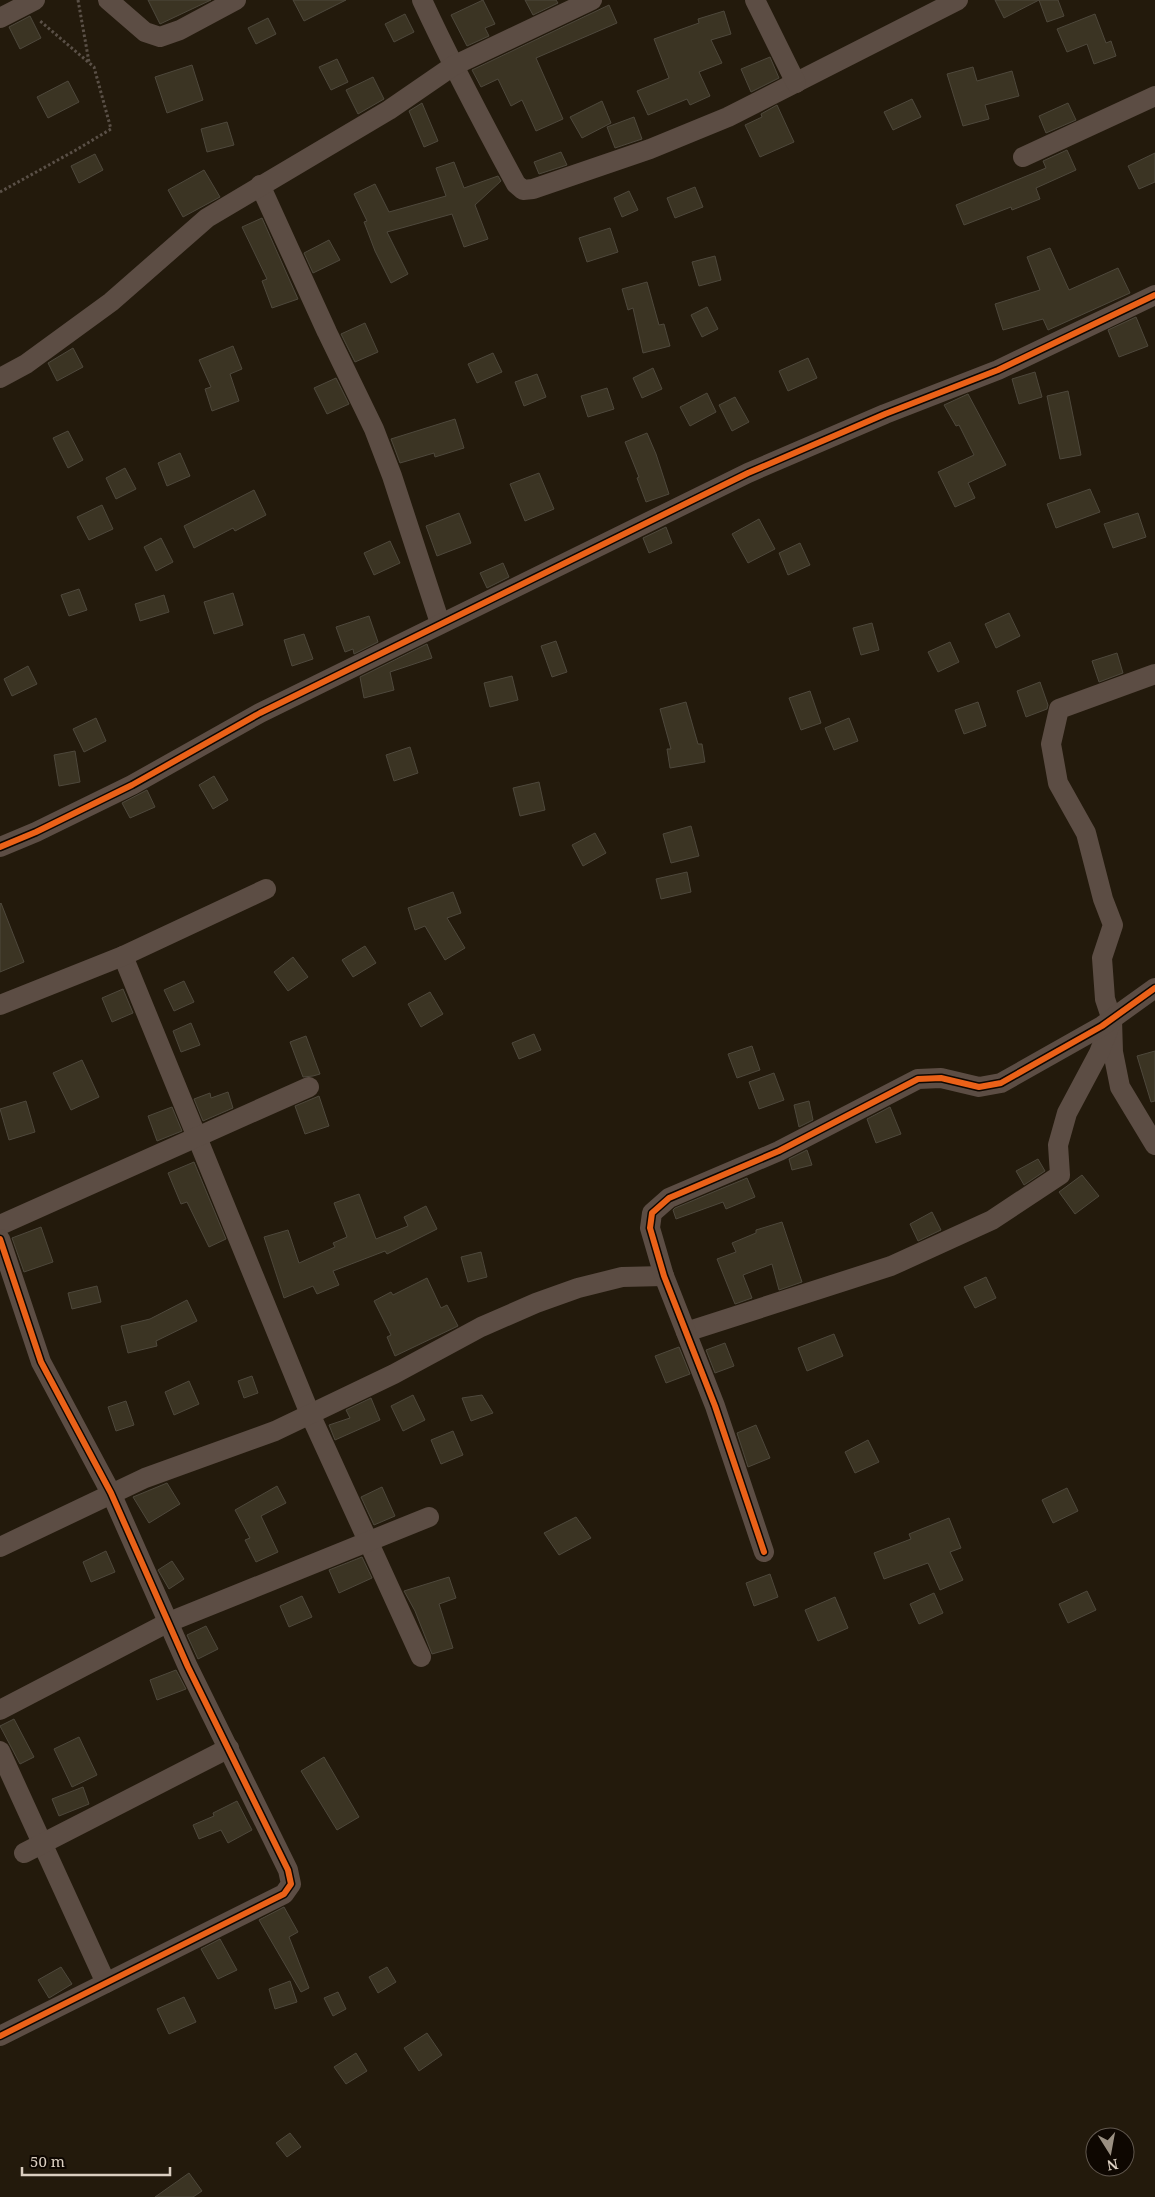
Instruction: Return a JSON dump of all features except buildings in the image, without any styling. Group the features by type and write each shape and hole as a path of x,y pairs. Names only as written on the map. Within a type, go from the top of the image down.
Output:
{"street":[{"path":"108,0 144,32 160,36 180,30 236,0"},
{"path":"422,0 452,66 516,184 523,190 533,189 650,149 728,117 958,0"},
{"path":"0,378 26,364 111,302 207,218 389,110 452,66 592,0"},
{"path":"755,0 796,83"},
{"path":"0,18 29,3"},
{"path":"1023,157 1155,96"},
{"path":"260,185 326,332 374,429 392,476 440,623"},
{"path":"0,847 36,832 132,784 260,713 440,623 748,473 885,414 998,370 1155,295"},
{"path":"1155,674 1058,709 1051,744 1058,783 1086,833 1101,891 1113,925 1102,958 1105,999 1112,1020 1113,1052 1120,1087 1155,1145"},
{"path":"0,1005 123,956 266,889"},
{"path":"123,956 310,1414 421,1657"},
{"path":"764,1552 714,1406 664,1276 650,1228 652,1214 669,1198 779,1151 918,1079 941,1078 979,1087 1001,1083 1112,1020 1155,988"},
{"path":"686,1332 891,1266 992,1220 1060,1175 1058,1145 1067,1113 1099,1053 1112,1020"},
{"path":"0,1226 309,1087"},
{"path":"0,1239 41,1362 111,1493 168,1622 288,1870 291,1884 284,1894 0,2036"},
{"path":"0,1547 111,1493 183,1462 274,1431 394,1374 482,1327 536,1303 578,1288 622,1276 664,1276"},
{"path":"0,1710 168,1622 429,1517"},
{"path":"24,1853 228,1748"},
{"path":"0,1751 106,1983"}],"path":[{"path":"78,0 89,62"},
{"path":"0,192 111,129 94,67 29,3"}],"cycle path":[{"path":"0,847 36,832 132,785 260,713 748,473 885,414 998,370 1155,295"},
{"path":"764,1552 715,1406 664,1276 650,1228 652,1213 669,1198 779,1151 918,1079 941,1078 979,1087 1001,1083 1102,1026 1155,988"},
{"path":"0,1239 41,1362 111,1493 188,1667 288,1870 291,1884 284,1894 0,2036"}]}
